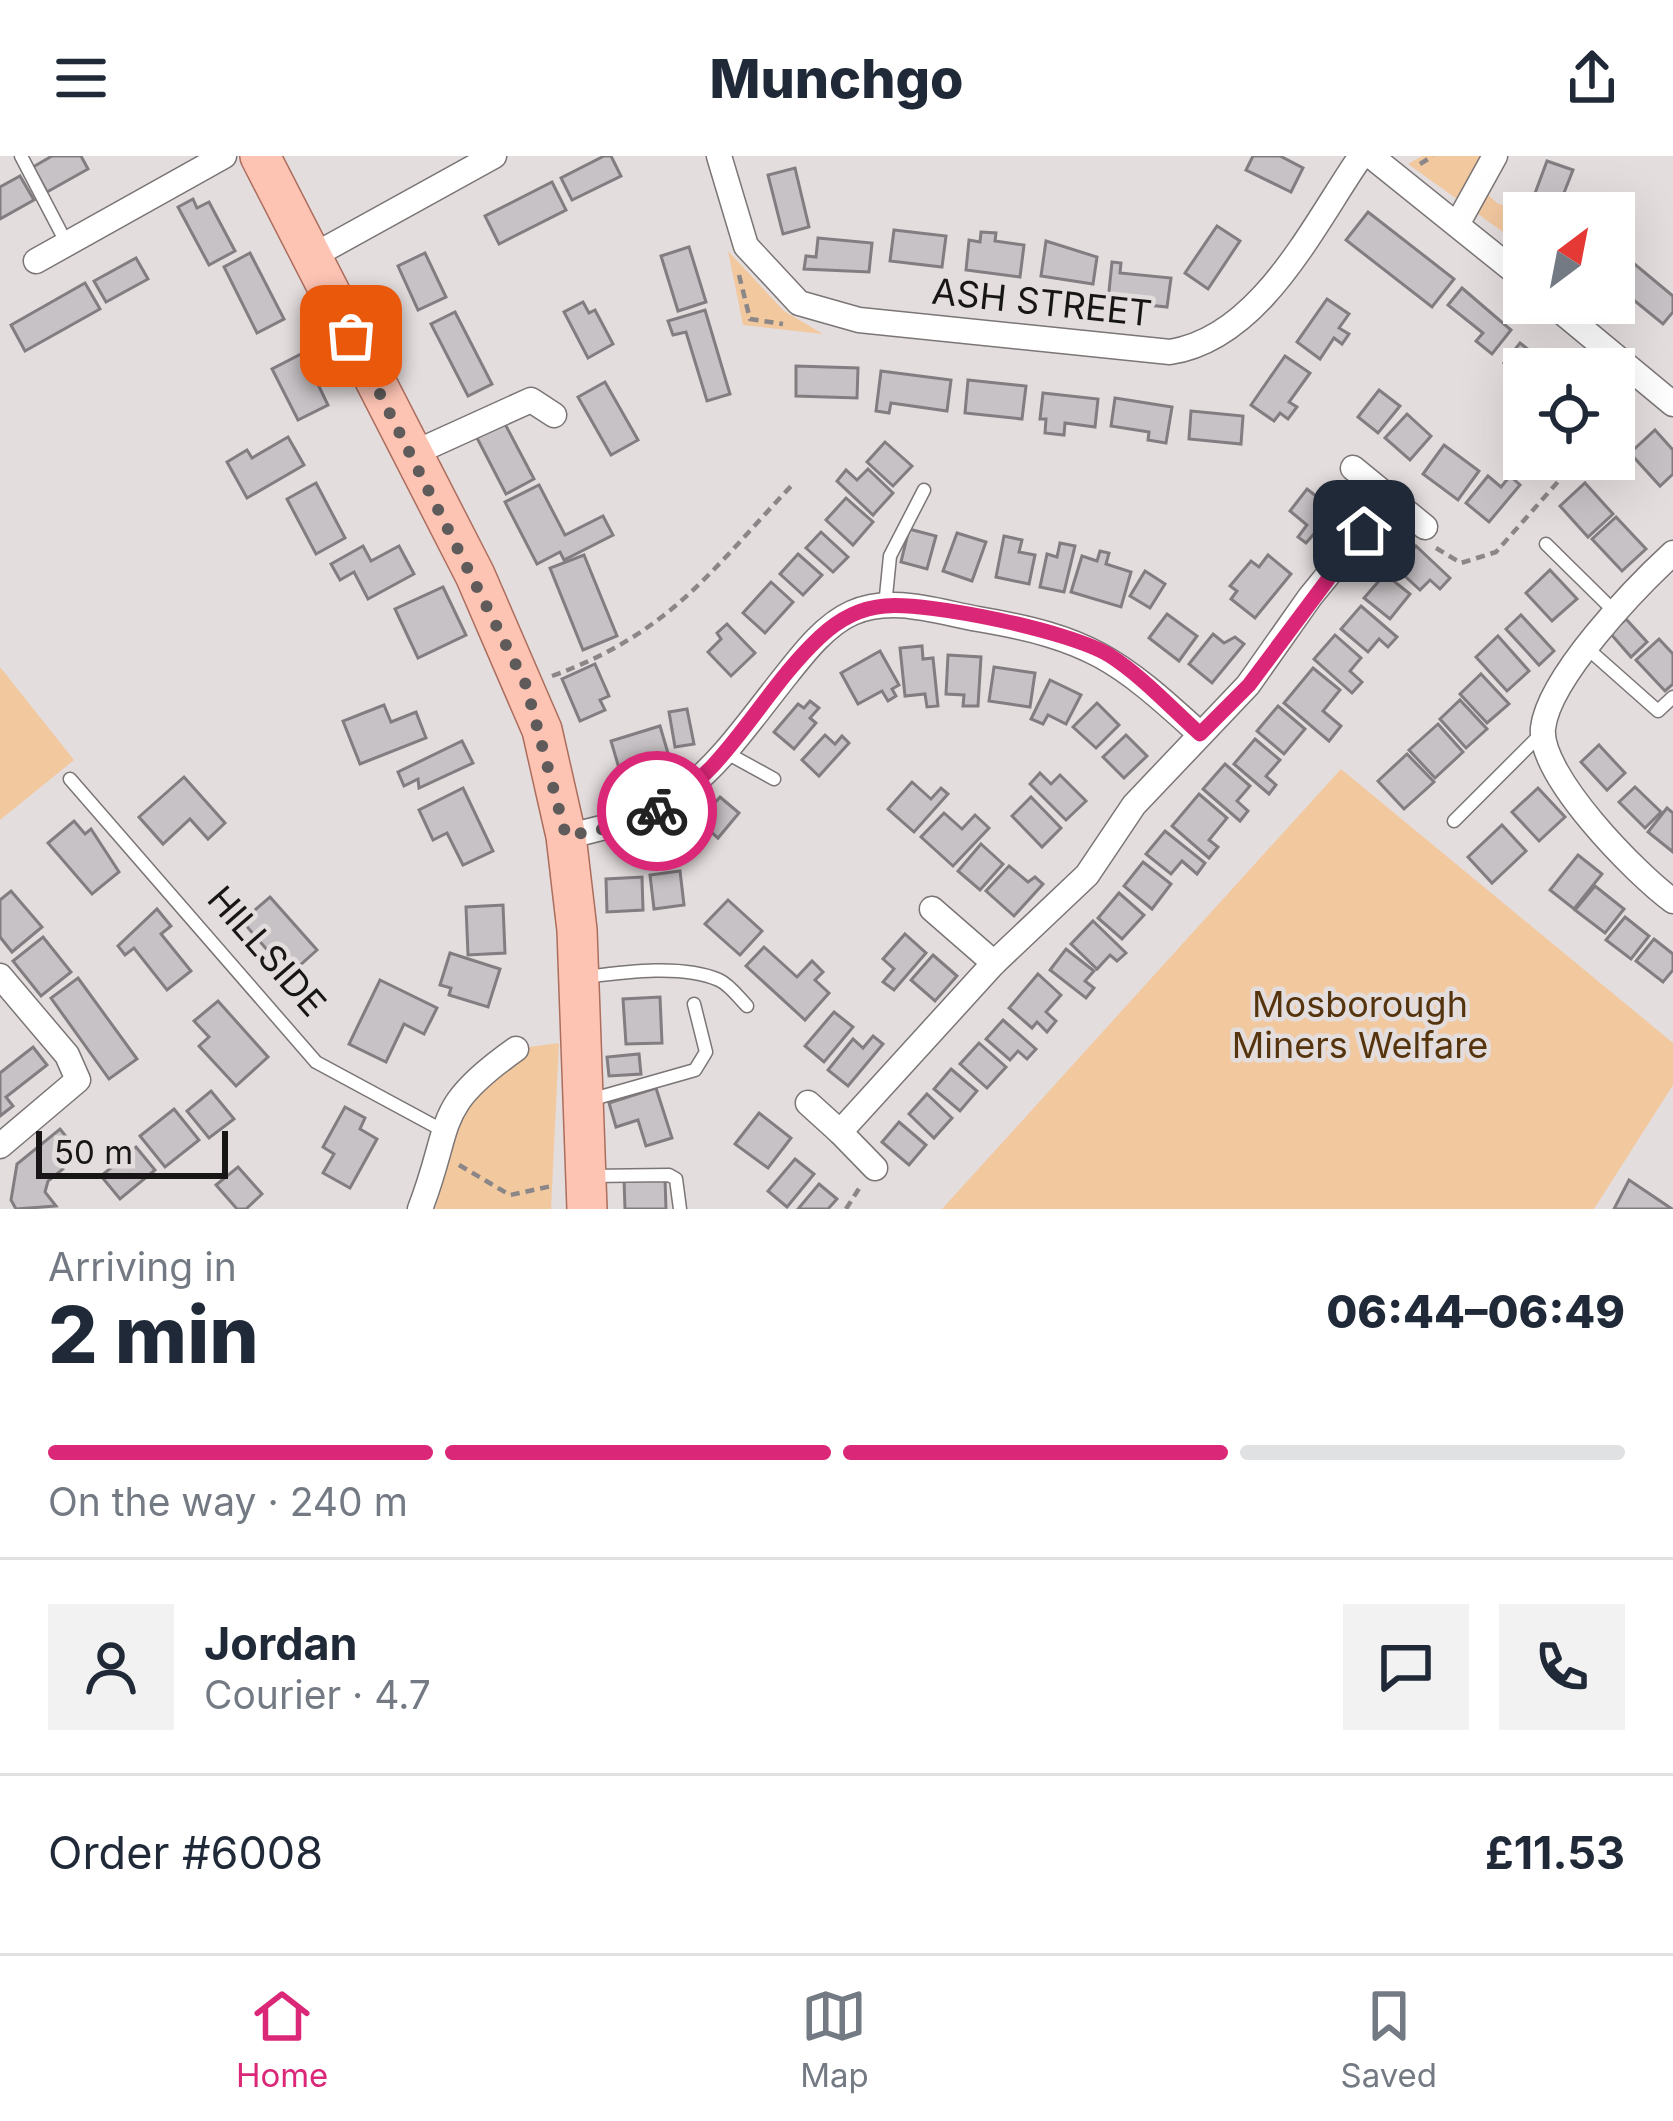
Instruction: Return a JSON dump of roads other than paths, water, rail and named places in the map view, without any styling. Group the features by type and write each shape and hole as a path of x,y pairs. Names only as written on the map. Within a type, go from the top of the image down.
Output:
{"main road":[{"path":"260,156 526,685 566,836 580,978 586,1193"}],"street":[{"path":"36,261 224,156"},
{"path":"310,257 494,156"},
{"name":"ASH STREET","path":"719,156 746,246 770,278 799,303 859,320 1170,352 1218,337 1238,321 1269,287 1361,156"},
{"path":"1371,156 1503,260"},
{"path":"1459,221 1495,156"},
{"path":"1576,324 1673,404"},
{"path":"412,454 531,400 554,415"},
{"path":"1353,468 1425,527"},
{"path":"840,1132 994,963 1087,875 1134,806 1249,685 1310,596 1390,499"},
{"path":"1673,553 1615,610 1549,707 1542,733 1563,783 1646,882 1673,901"},
{"path":"566,836 625,825 661,809 698,784 821,635 852,613 885,606 927,608 1019,626 1107,654 1200,734"},
{"path":"932,909 994,963"},
{"path":"0,976 67,1055 78,1080 0,1146"},
{"path":"420,1209 442,1130 459,1094 516,1049"},
{"path":"808,1103 875,1168"}],"lane":[{"path":"21,156 67,244"},
{"path":"885,606 890,556 924,490"},
{"path":"1546,544 1615,610"},
{"path":"1588,649 1658,710 1673,698"},
{"path":"1454,821 1542,733"},
{"path":"725,752 774,779"},
{"name":"HILLSIDE","path":"70,779 316,1062 442,1130"},
{"path":"580,978 620,972 706,977 722,981 747,1006"},
{"path":"583,1102 695,1070 706,1052 694,1004"},
{"path":"586,1193 660,1172 676,1179 680,1209"}],"park label":[{"name":"Mosborough Miners Welfare","path":"1360,1024"}]}
